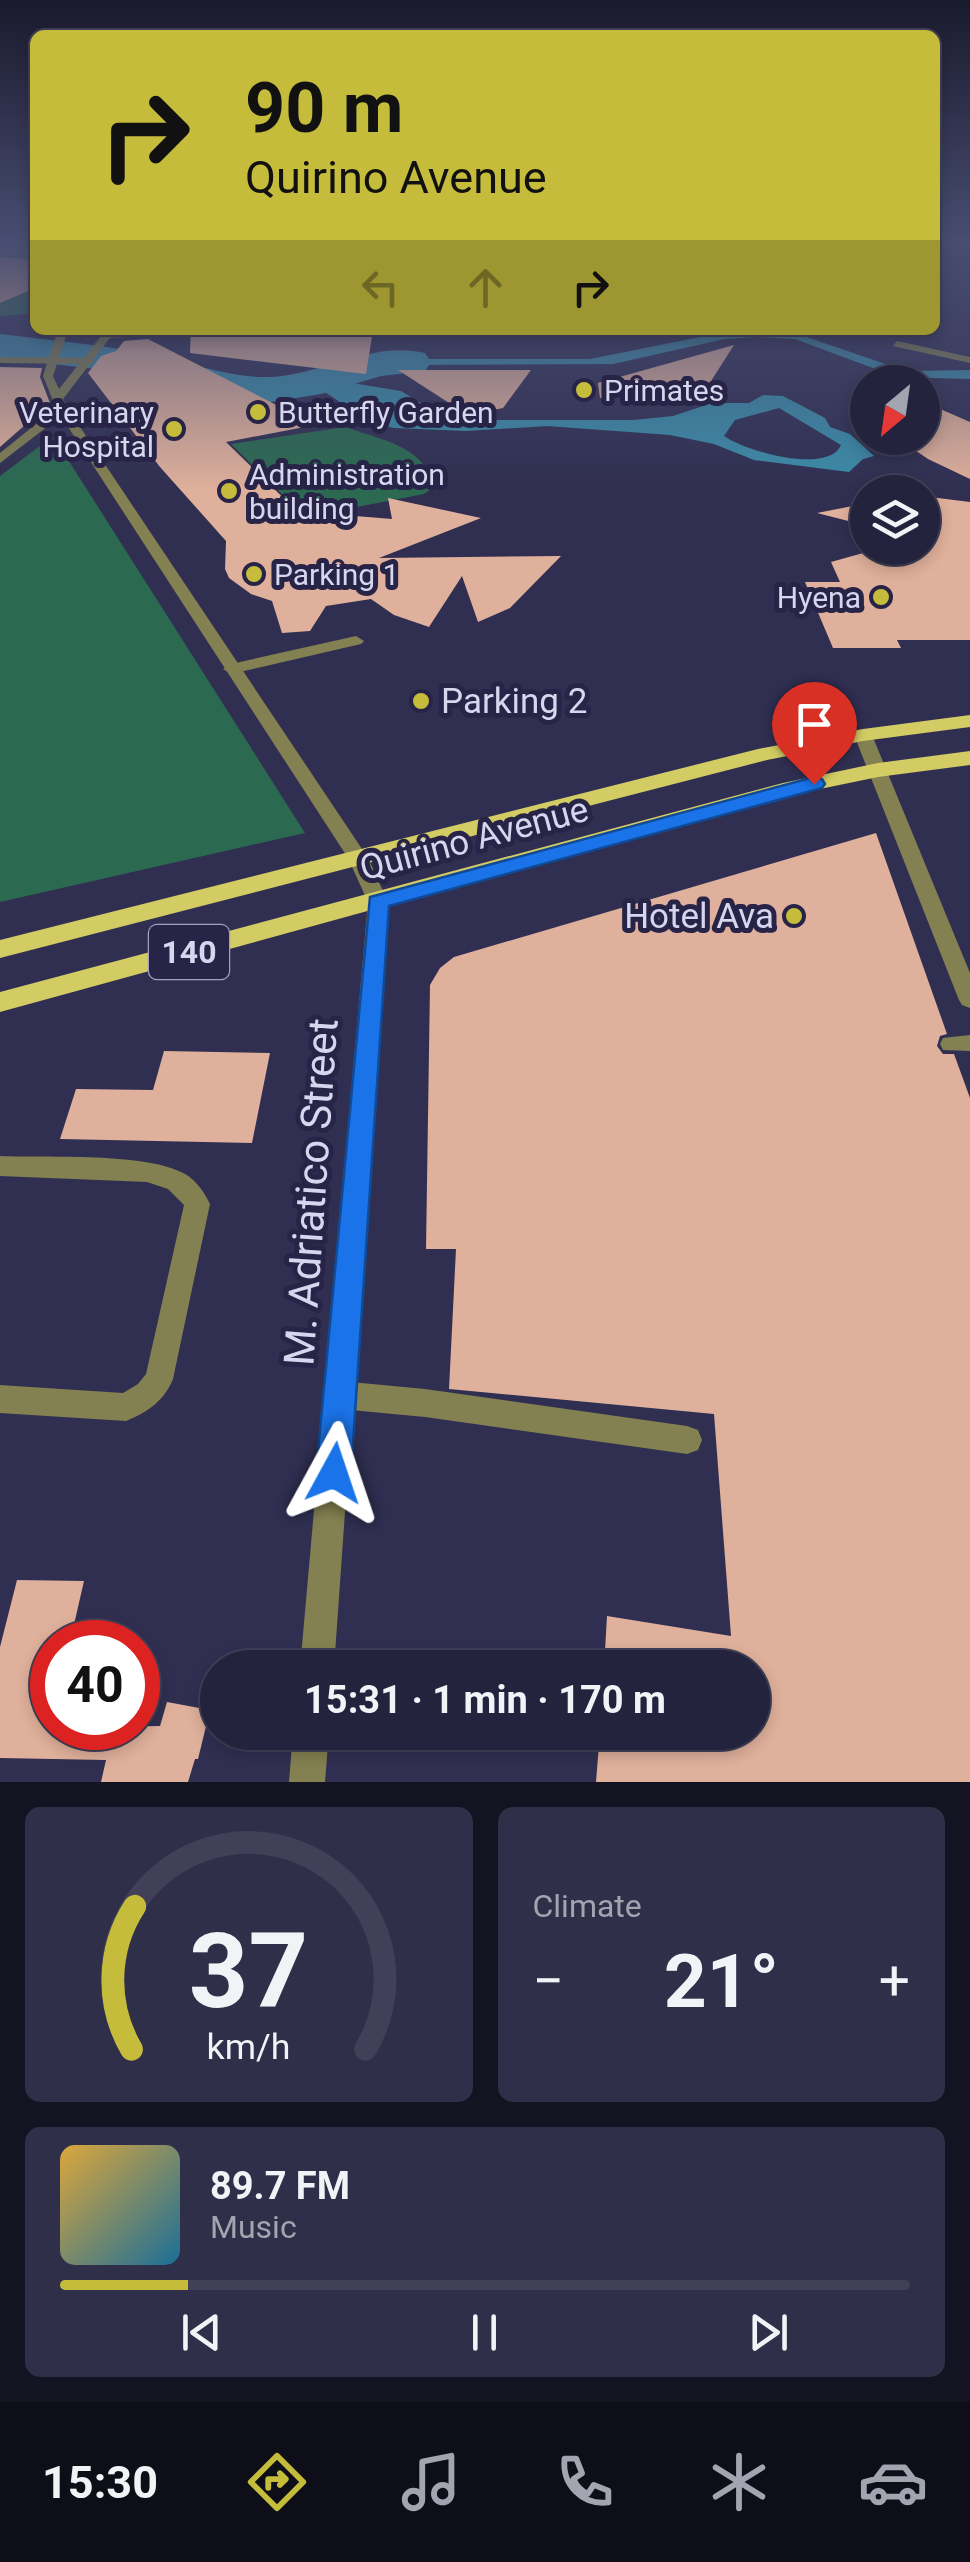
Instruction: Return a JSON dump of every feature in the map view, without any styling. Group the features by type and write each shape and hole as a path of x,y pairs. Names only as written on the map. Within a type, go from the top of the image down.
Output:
{"main road":[{"name":"Quirino Avenue","path":"0,949 748,759 862,735 970,722"},
{"name":"Quirino Avenue","path":"0,1002 375,892 783,790 878,770 970,758"}],"street":[{"path":"62,335 48,376 60,403 358,858 375,892"},
{"path":"0,459 60,403 108,335"},
{"path":"897,344 970,360"},
{"path":"0,360 57,355 93,358"},
{"path":"231,669 356,641"},
{"path":"862,735 965,974 970,1000"},
{"name":"M. Adriatico Street","path":"319,1650 375,892"},
{"path":"0,1166 168,1176 187,1187 197,1204 159,1379 148,1394 126,1408 0,1400"},
{"path":"340,1395 687,1440"},
{"path":"307,1782 310,1750"}],"green space":[{"path":"345,427 410,452 429,472 435,486 424,494 305,517 231,444"},
{"path":"53,436 305,833 0,902 0,476"}],"water":[{"path":"710,335 801,335 888,365 865,365 795,339 757,337 725,339 613,364 385,365 340,381 401,391 434,411 481,420 633,420 673,416 712,403 749,403 763,395 783,396 825,418 830,427 850,434 850,455 874,456 863,459 849,472 754,460 714,444 670,435 547,426 466,431 394,428 350,417 336,399 299,381 378,359 590,359","holes":["779,408 841,445 833,454 820,458 767,453 724,436 735,420"]},
{"path":"940,370 970,370 970,379 940,378"}],"building":[{"path":"191,335 372,335 366,374 190,353"},
{"path":"148,339 315,425 226,442 303,517 392,519 388,498 481,518 379,558 561,556 510,608 478,622 462,576 429,627 394,615 371,599 326,606 310,631 282,633 272,601 251,594 229,578 225,569 226,541 160,467 88,373 101,356 116,351 124,341"},
{"path":"734,345 704,392 600,398 598,383"},
{"path":"0,367 42,368 40,377 50,403 0,447"},
{"path":"398,370 531,370 503,408 478,413 460,410"},
{"path":"940,409 970,422 970,479 922,455 940,455"},
{"name":"Hyena","path":"940,498 970,502 970,640 897,640 901,648 833,648 805,582 840,582 831,562 850,557 850,565 940,565"},
{"path":"850,507 850,521 817,513"},
{"path":"876,833 947,1034 940,1036 937,1046 943,1054 954,1054 970,1098 970,1782 596,1782 599,1750 770,1750 770,1650 605,1650 607,1616 731,1636 714,1414 449,1389 456,1249 426,1249 430,985 440,968 454,957"},
{"path":"164,1051 270,1053 252,1143 60,1139 76,1089 153,1090"},
{"path":"17,1580 84,1581 75,1620 30,1620 30,1750 160,1750 160,1726 167,1702 200,1708 200,1750 188,1782 101,1782 106,1760 0,1758 0,1647"}],"waterway":[{"path":"0,346 113,359 265,390 321,381 377,364 411,362"}],"place":[{"name":"Primates","path":"584,390"},
{"name":"Butterfly Garden","path":"258,412"},
{"name":"Veterinary Hospital","path":"174,429"},
{"name":"Administration building","path":"229,491"},
{"name":"Parking 1","path":"254,574"},
{"name":"Hyena","path":"881,597"},
{"name":"Parking 2","path":"421,701"},
{"name":"Hotel Ava","path":"794,916"}],"route":[{"path":"334,1473 378,902 814,784"}]}
